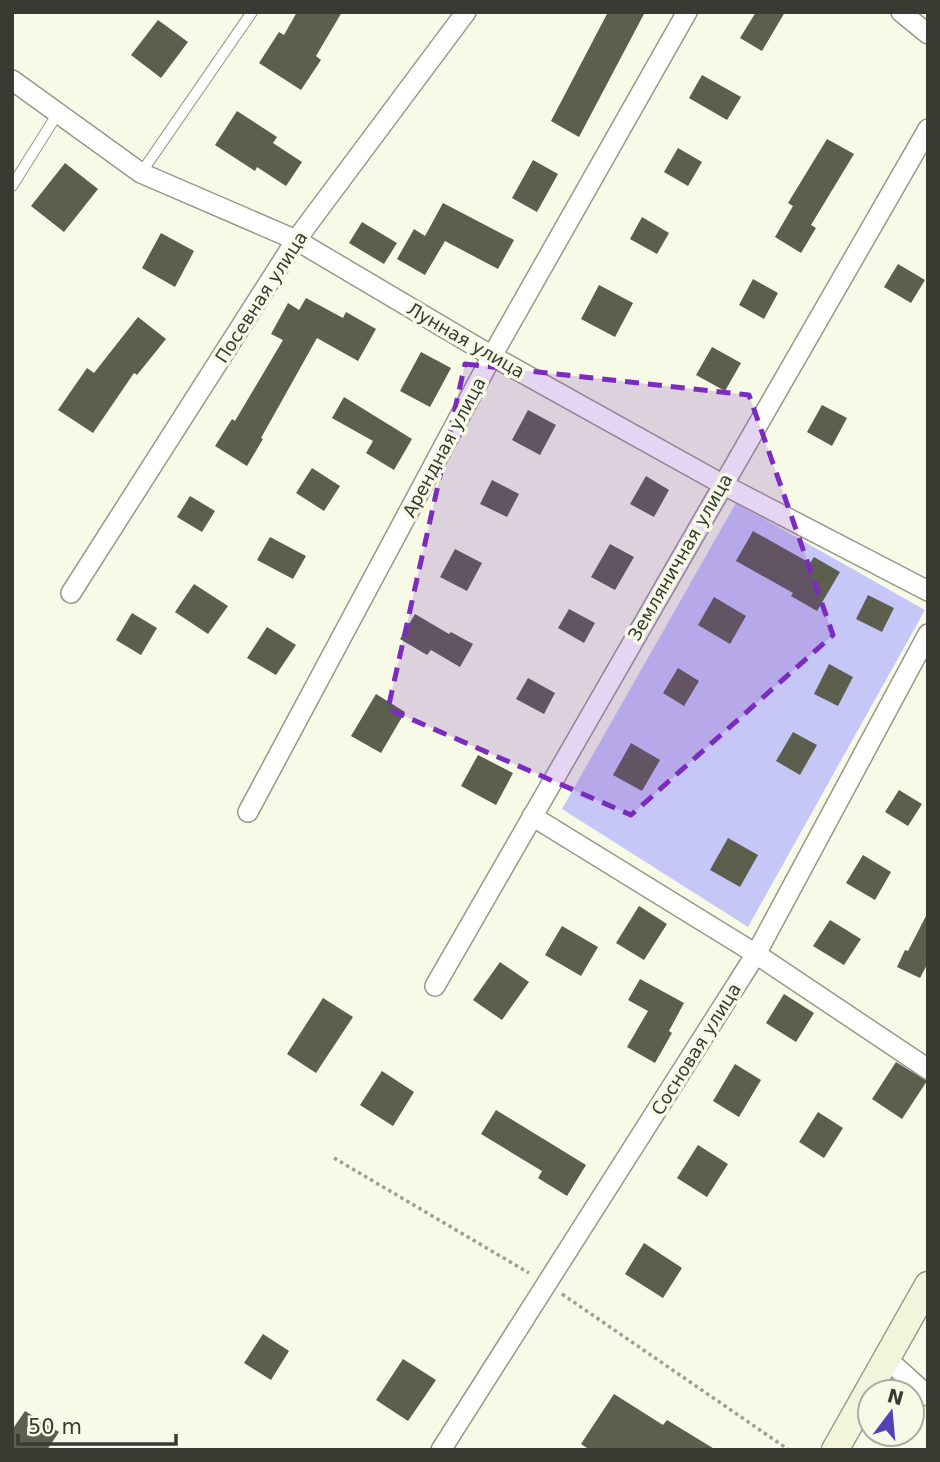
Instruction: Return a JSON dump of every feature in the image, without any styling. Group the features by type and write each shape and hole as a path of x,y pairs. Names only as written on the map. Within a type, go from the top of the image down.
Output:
{"main road":[{"path":"835,1450 928,1285"}],"street":[{"name":"Посевная улица","path":"71,593 296,240 467,12"},
{"name":"Арендная улица","path":"248,812 492,356 687,12"},
{"path":"901,12 928,34"},
{"name":"Лунная улица","path":"12,80 141,173 296,240 492,356 722,484 928,591"},
{"name":"Земляничная улица","path":"435,986 928,129"},
{"name":"Сосновая улица","path":"441,1450 756,954 928,634"},
{"path":"532,817 756,954 928,1069"},
{"path":"886,1358 928,1396"}],"lane":[{"path":"141,173 252,12"},
{"path":"12,186 58,113"}],"path":[{"path":"334,1157 547,1284 789,1450"}],"highlighted area":[{"path":"465,364 749,395 833,635 631,815 388,709"}],"shaded area":[{"path":"736,503 925,610 748,927 562,809"}],"building":[{"path":"297,12 342,12 316,56 321,60 301,90 259,63 279,32 284,35"},
{"path":"608,12 645,12 579,137 551,121"},
{"path":"756,12 785,12 762,51 740,38"},
{"path":"158,20 188,42 161,78 131,55"},
{"path":"702,75 741,97 727,120 689,98"},
{"path":"237,111 277,137 273,143 302,162 286,186 257,167 255,171 215,145"},
{"path":"827,139 854,154 811,225 816,228 801,253 775,237 793,206 788,203"},
{"path":"678,148 702,162 688,186 664,172"},
{"path":"533,160 558,174 537,212 512,198"},
{"path":"65,163 98,189 64,232 31,206"},
{"path":"443,203 514,240 498,269 445,241 425,275 397,259 414,229 425,236"},
{"path":"642,217 669,233 657,254 630,239"},
{"path":"362,222 397,243 384,264 349,243"},
{"path":"161,233 194,251 175,287 142,268"},
{"path":"898,264 925,280 911,303 884,287"},
{"path":"753,279 778,293 764,319 739,305"},
{"path":"599,285 633,303 615,337 581,319"},
{"path":"306,298 343,318 346,312 376,329 358,361 317,338 247,466 215,446 232,419 235,421 283,340 271,334 288,303 299,310"},
{"path":"138,317 166,339 137,375 134,373 93,433 58,410 87,368 94,373"},
{"path":"712,347 741,363 725,391 696,375"},
{"path":"421,352 451,368 430,407 400,391"},
{"path":"344,397 412,439 394,470 366,453 373,441 332,418"},
{"path":"822,405 847,418 832,446 807,432"},
{"path":"528,410 556,425 540,455 512,440"},
{"path":"312,468 340,486 324,511 296,493"},
{"path":"646,476 669,490 654,517 630,504"},
{"path":"492,480 519,494 507,517 480,504"},
{"path":"190,496 215,511 202,532 177,517"},
{"path":"753,531 810,563 814,557 840,572 817,611 791,596 793,593 736,561"},
{"path":"270,537 306,556 293,579 257,560"},
{"path":"610,544 634,557 615,590 591,577"},
{"path":"455,549 482,563 467,591 440,577"},
{"path":"194,584 228,606 208,634 175,612"},
{"path":"868,595 894,608 882,632 856,619"},
{"path":"714,597 746,616 730,644 698,625"},
{"path":"569,609 595,623 584,643 558,628"},
{"path":"132,613 157,628 141,655 116,640"},
{"path":"415,614 449,634 451,632 473,644 460,667 431,650 427,655 400,639"},
{"path":"267,627 296,645 276,675 247,658"},
{"path":"829,664 853,677 838,706 814,694"},
{"path":"678,668 699,681 684,706 663,693"},
{"path":"528,678 555,693 544,714 516,699"},
{"path":"376,694 405,712 381,753 351,736"},
{"path":"793,732 817,745 800,775 776,761"},
{"path":"631,743 660,760 642,791 613,775"},
{"path":"478,755 513,773 496,805 461,786"},
{"path":"899,790 922,804 908,826 885,812"},
{"path":"728,838 758,855 740,887 710,870"},
{"path":"863,855 891,872 875,900 846,883"},
{"path":"639,906 667,924 644,960 616,943"},
{"path":"928,912 928,963 920,978 897,967"},
{"path":"830,920 861,939 844,965 813,946"},
{"path":"562,926 598,947 581,976 545,955"},
{"path":"500,962 529,982 502,1020 473,1000"},
{"path":"640,979 684,1003 669,1031 672,1033 655,1063 627,1047 648,1011 628,1000"},
{"path":"784,994 814,1013 796,1042 766,1023"},
{"path":"323,998 353,1017 316,1073 287,1054"},
{"path":"896,1062 927,1081 902,1119 872,1099"},
{"path":"735,1064 761,1080 739,1117 713,1101"},
{"path":"382,1071 414,1092 393,1126 360,1105"},
{"path":"496,1110 586,1165 567,1196 538,1178 542,1171 481,1134"},
{"path":"818,1112 843,1128 824,1158 799,1142"},
{"path":"698,1145 728,1164 707,1197 677,1178"},
{"path":"644,1243 682,1268 663,1298 625,1274"},
{"path":"263,1334 289,1351 271,1380 244,1363"},
{"path":"403,1359 436,1380 408,1421 376,1400"},
{"path":"614,1394 663,1425 667,1420 716,1450 590,1450 581,1444"},
{"path":"25,1411 59,1432 47,1450 12,1450 12,1430"}]}
